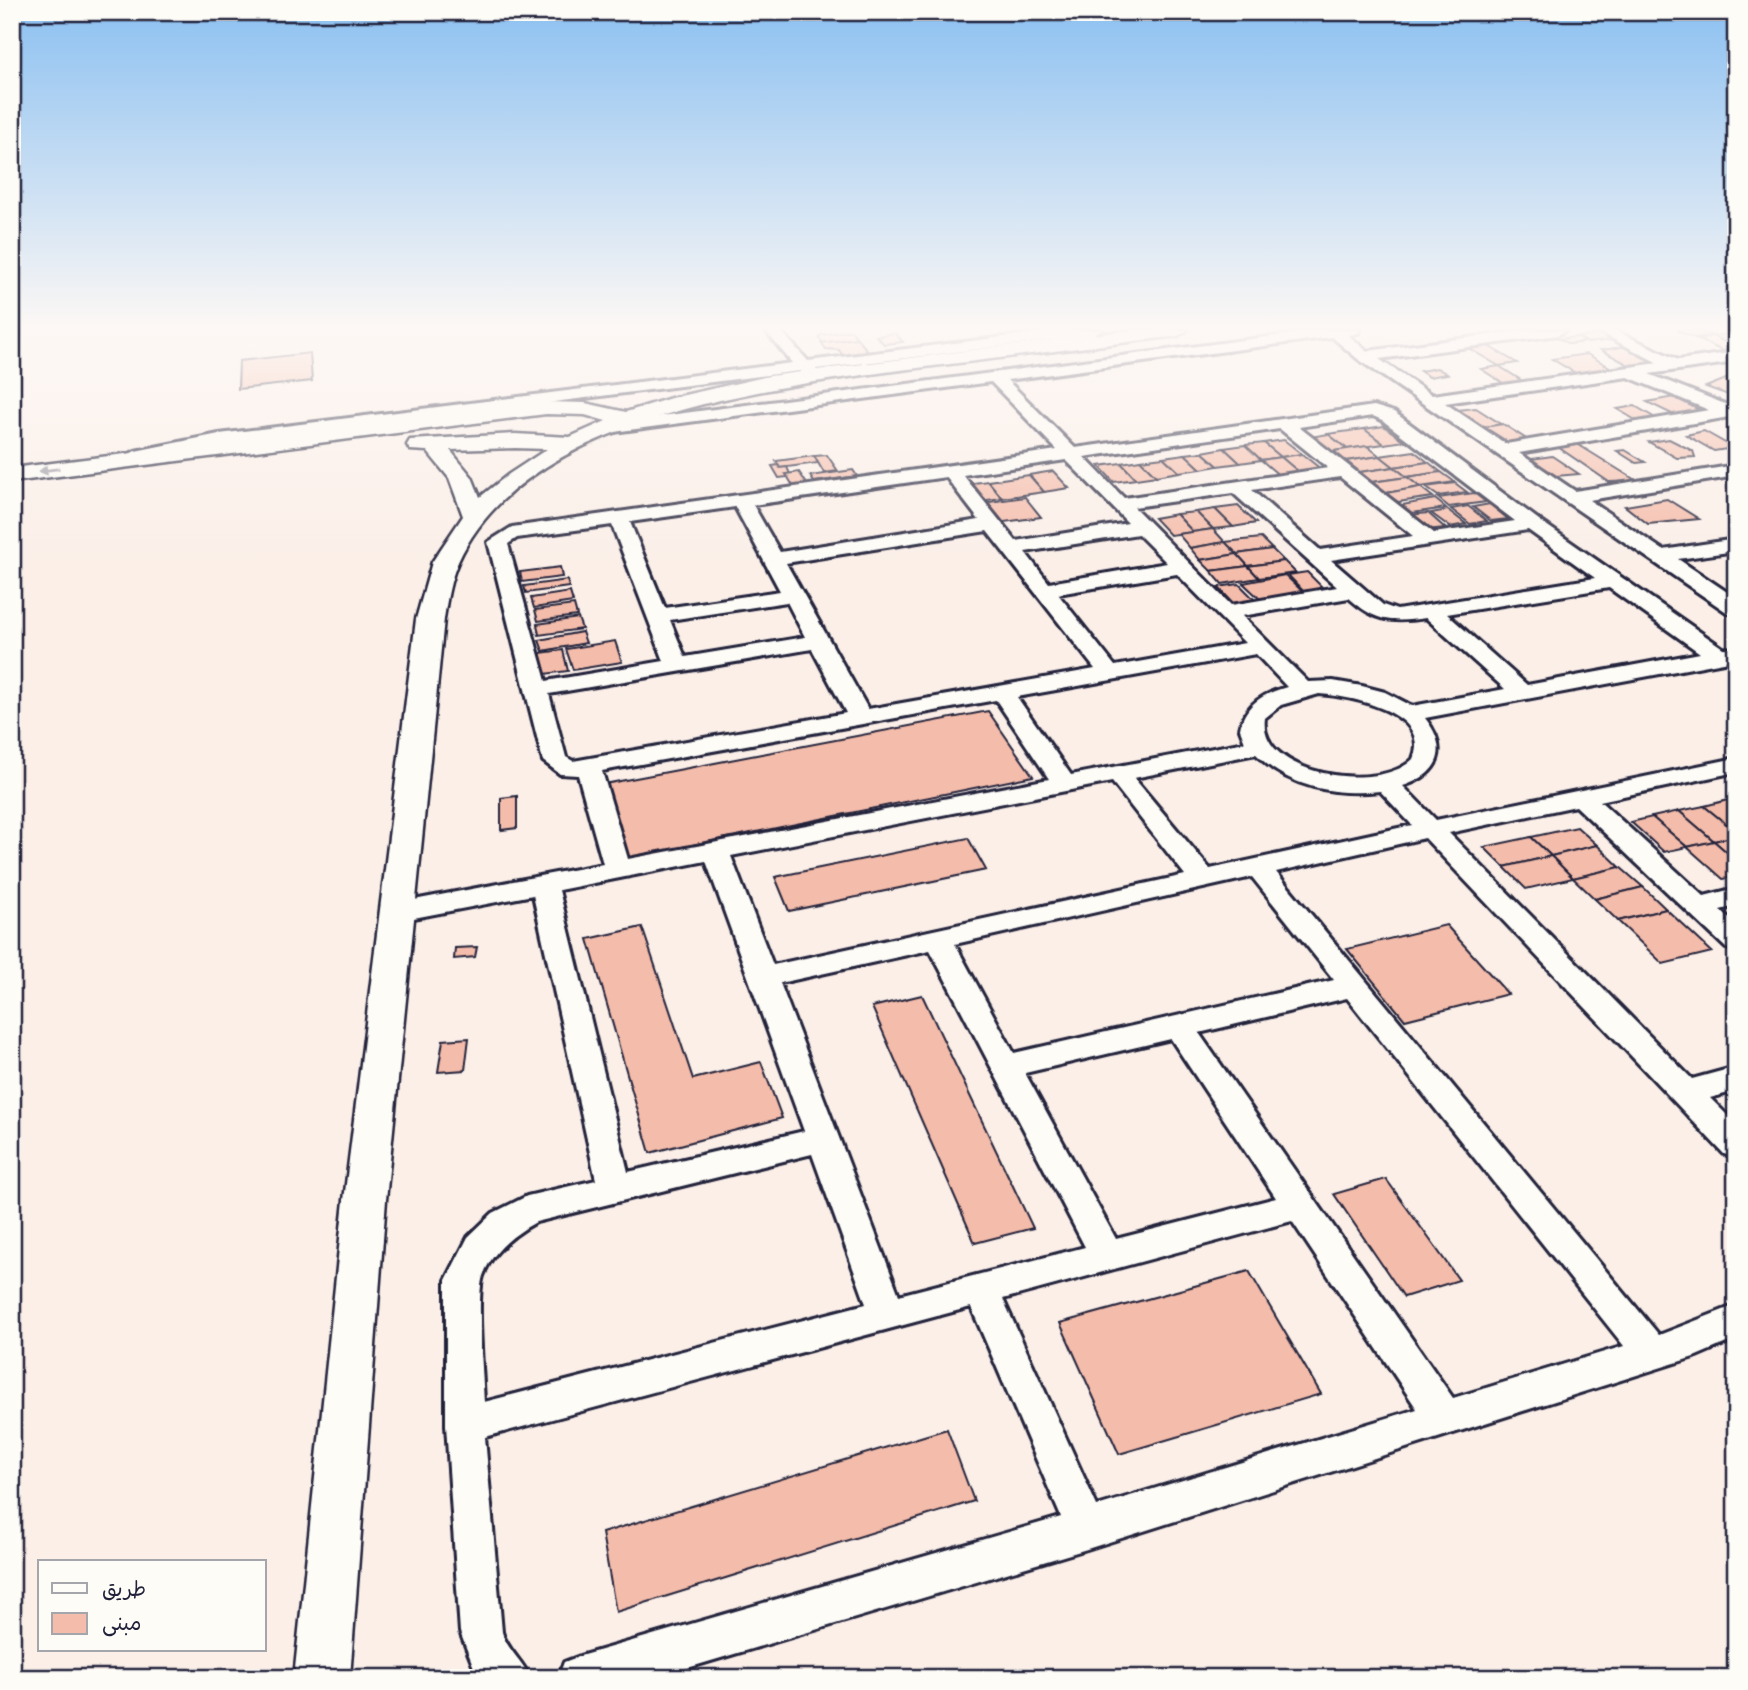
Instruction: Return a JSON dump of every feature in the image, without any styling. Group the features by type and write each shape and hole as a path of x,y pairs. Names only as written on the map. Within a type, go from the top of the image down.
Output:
{"main road":[{"path":"12,494 252,455 391,438 550,409"},
{"path":"579,409 600,411 615,424"},
{"path":"322,1678 365,1200 435,591 444,563 475,515 514,480 572,444 615,424 661,409"},
{"path":"391,438 433,444 515,441 572,444"},
{"path":"433,444 460,477 475,515"},
{"path":"12,475 87,465 252,455"}],"street":[{"path":"87,465 219,439 476,409"},
{"path":"615,424 695,409"},
{"path":"1032,409 1070,454 1301,688"},
{"path":"1443,409 1736,608"},
{"path":"1260,647 569,769 555,761 534,690 498,542 512,533 1365,411 1384,414 1612,581 1727,654"},
{"path":"1503,450 1732,414"},
{"path":"1283,423 1428,538"},
{"path":"950,470 1110,674"},
{"path":"1572,497 1736,470"},
{"path":"1119,504 1344,471"},
{"path":"1237,487 1353,591 1385,615 1431,611 1612,581"},
{"path":"741,500 861,718"},
{"path":"619,518 677,666"},
{"path":"774,559 993,524"},
{"path":"1314,556 1532,524"},
{"path":"1012,548 1142,527"},
{"path":"1660,556 1736,545"},
{"path":"1044,590 1181,567"},
{"path":"1226,612 1353,591"},
{"path":"657,616 793,595"},
{"path":"1431,611 1522,692"},
{"path":"534,690 819,641"},
{"path":"1408,714 1727,654"},
{"path":"1301,688 1357,691 1385,701 1408,714 1426,737 1428,748 1425,760 1404,778 1386,783 1346,785 1324,781 1286,767 1260,746 1254,733 1253,721 1257,709 1282,693 1301,688"},
{"path":"1003,693 1065,784"},
{"path":"398,912 1260,746"},
{"path":"763,977 1430,829 1736,765"},
{"path":"588,766 618,871"},
{"path":"1118,774 1203,879"},
{"path":"1386,783 1736,1145"},
{"path":"1581,799 1736,941"},
{"path":"716,851 888,1314"},
{"path":"1258,867 1652,1354"},
{"path":"544,885 615,1189"},
{"path":"1699,906 1736,897"},
{"path":"938,938 1107,1256"},
{"path":"1006,1066 1354,986"},
{"path":"1178,1026 1443,1416"},
{"path":"1684,1093 1736,1079"},
{"path":"508,1678 490,1659 481,1632 465,1425 464,1280 471,1259 485,1239 504,1222 527,1210 823,1139"},
{"path":"465,1425 1301,1205"},
{"path":"981,1289 1087,1529"},
{"path":"580,1678 1087,1529 1443,1416 1652,1354 1694,1340 1736,1321"}],"building":[{"path":"1477,409 1501,424 1483,427 1457,410"},
{"path":"1617,409 1640,409 1662,422 1644,425"},
{"path":"1661,409 1697,409 1705,413 1678,417"},
{"path":"1503,424 1531,442 1513,445 1484,427"},
{"path":"1384,426 1404,441 1384,444 1364,429"},
{"path":"1364,429 1384,444 1347,449 1328,434"},
{"path":"1704,431 1734,448 1714,451 1686,435"},
{"path":"1328,434 1347,449 1329,452 1310,437"},
{"path":"1669,439 1693,451 1695,457 1677,458 1649,442"},
{"path":"1284,440 1302,454 1281,457 1264,443"},
{"path":"1574,442 1637,481 1609,482 1555,445"},
{"path":"1264,443 1281,457 1261,460 1245,445"},
{"path":"1245,445 1261,460 1240,463 1224,448"},
{"path":"1367,446 1380,456 1346,461 1334,451"},
{"path":"1224,448 1240,463 1218,466 1202,452"},
{"path":"1625,450 1645,462 1636,463 1617,451"},
{"path":"1414,451 1428,462 1394,467 1380,456"},
{"path":"1202,452 1218,466 1201,469 1185,454"},
{"path":"1185,454 1201,469 1179,472 1163,457"},
{"path":"1302,454 1322,470 1301,474 1281,457"},
{"path":"827,455 838,471 824,473 814,456"},
{"path":"814,456 818,463 780,468 776,461"},
{"path":"1380,456 1394,467 1360,472 1346,461"},
{"path":"1552,456 1579,474 1556,476 1531,459"},
{"path":"1163,457 1179,472 1156,476 1140,460"},
{"path":"1281,457 1301,474 1281,477 1261,460"},
{"path":"1140,460 1156,476 1136,479 1121,463"},
{"path":"1428,462 1441,472 1407,477 1394,467"},
{"path":"1121,463 1136,479 1114,482 1099,466"},
{"path":"778,465 780,468 787,467 790,474 786,474 788,477 779,478 772,466"},
{"path":"1394,467 1407,477 1372,482 1360,472"},
{"path":"853,470 857,476 814,482 810,476"},
{"path":"1053,471 1069,488 1044,492 1029,475"},
{"path":"799,472 807,484 793,486 786,474"},
{"path":"1441,472 1455,482 1420,487 1407,477"},
{"path":"1029,475 1044,492 1002,498 988,481"},
{"path":"1407,477 1420,487 1386,493 1372,482"},
{"path":"988,481 1002,498 980,501 966,484"},
{"path":"1455,483 1467,492 1438,496 1425,487"},
{"path":"1420,487 1433,497 1398,502 1386,493"},
{"path":"1474,493 1486,502 1449,507 1438,498"},
{"path":"1025,497 1041,517 997,523 982,503"},
{"path":"1435,499 1446,508 1412,513 1402,505"},
{"path":"1667,499 1699,519 1648,524 1625,506"},
{"path":"1490,504 1508,519 1491,521 1473,507"},
{"path":"1238,506 1256,523 1233,527 1215,509"},
{"path":"1468,506 1487,521 1470,524 1451,509"},
{"path":"1215,509 1233,527 1213,529 1196,512"},
{"path":"1448,510 1466,524 1450,527 1431,513"},
{"path":"1196,512 1213,529 1193,532 1176,514"},
{"path":"1428,513 1445,528 1426,530 1409,515"},
{"path":"1176,514 1193,532 1170,535 1154,518"},
{"path":"1213,529 1225,542 1190,548 1178,534"},
{"path":"1261,538 1272,549 1237,554 1225,542"},
{"path":"1225,542 1237,554 1200,560 1190,548"},
{"path":"1272,549 1284,561 1248,566 1237,554"},
{"path":"1237,554 1248,566 1211,571 1200,560"},
{"path":"1284,561 1296,573 1259,578 1248,566"},
{"path":"1248,566 1259,578 1222,584 1211,571"},
{"path":"560,567 562,577 522,582 520,572"},
{"path":"1307,572 1325,590 1305,593 1288,575"},
{"path":"1285,575 1303,592 1261,600 1243,583"},
{"path":"567,580 569,587 526,593 524,586"},
{"path":"1239,584 1257,602 1235,605 1218,587"},
{"path":"570,592 573,602 534,608 531,598"},
{"path":"574,605 577,616 538,621 535,610"},
{"path":"578,618 582,629 539,635 537,624"},
{"path":"582,632 586,643 543,651 539,640"},
{"path":"615,641 622,662 573,670 566,649"},
{"path":"563,650 568,671 545,674 540,653"},
{"path":"988,711 1033,776 623,859 599,785"},
{"path":"517,796 517,828 501,830 501,798"},
{"path":"1732,799 1736,802 1736,832 1704,806"},
{"path":"1704,806 1736,832 1736,836 1714,841 1679,811"},
{"path":"1679,811 1714,841 1687,847 1652,817"},
{"path":"1652,817 1687,847 1664,852 1631,822"},
{"path":"1577,827 1597,845 1551,856 1531,837"},
{"path":"1736,836 1736,860 1714,841"},
{"path":"1531,837 1551,856 1504,867 1484,847"},
{"path":"968,838 986,870 789,911 775,877"},
{"path":"1714,841 1736,860 1736,876 1723,879 1687,847"},
{"path":"1597,845 1620,867 1573,878 1551,856"},
{"path":"1551,856 1573,878 1526,889 1504,867"},
{"path":"1620,867 1643,887 1595,899 1573,878"},
{"path":"1643,887 1666,909 1618,921 1595,899"},
{"path":"1666,909 1712,952 1663,964 1618,921"},
{"path":"1446,925 1508,994 1405,1020 1347,949"},
{"path":"642,927 693,1079 761,1062 782,1118 650,1153 588,939"},
{"path":"477,947 475,957 454,959 455,948"},
{"path":"922,995 1033,1228 975,1243 872,1007"},
{"path":"469,1038 465,1070 438,1072 443,1040"},
{"path":"1386,1179 1459,1280 1404,1297 1334,1194"},
{"path":"1249,1271 1321,1394 1119,1454 1060,1323"},
{"path":"947,1429 974,1501 616,1612 602,1533"}]}
